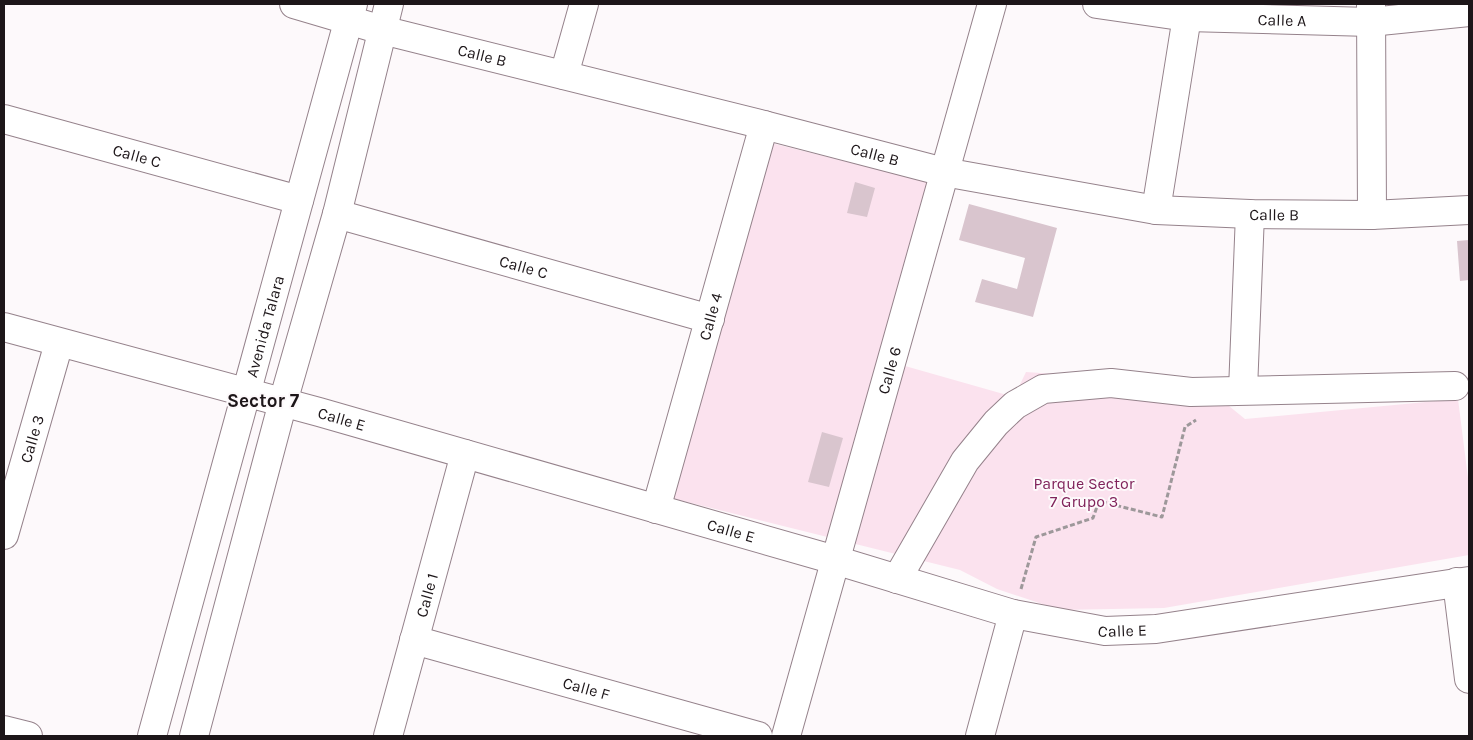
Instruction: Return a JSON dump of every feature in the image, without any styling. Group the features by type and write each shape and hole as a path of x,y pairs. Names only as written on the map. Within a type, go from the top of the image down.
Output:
{"street":[{"name":"Calle B","path":"294,4 351,11 382,30 944,172 1156,210 1250,214 1372,215 1469,210"},
{"path":"194,736 283,402 338,214 389,4"},
{"path":"564,75 584,4"},
{"name":"Calle 6","path":"786,736 992,4"},
{"name":"Calle A","path":"1097,4 1188,11 1469,12"},
{"name":"Avenida Talara","path":"152,736 351,11"},
{"path":"1156,210 1188,11"},
{"path":"1371,13 1372,215"},
{"name":"Calle C","path":"4,119 299,200"},
{"name":"Calle 4","path":"656,509 764,125"},
{"name":"Calle C","path":"338,214 710,318"},
{"path":"1243,390 1250,214"},
{"name":"Calle E","path":"4,327 246,394 283,402 835,560 1013,614 1105,631 1156,629 1463,582"},
{"name":"Calle 3","path":"5,523 59,342"},
{"path":"897,579 965,461 996,423 1015,404 1043,389 1111,383 1191,392 1455,386"},
{"name":"Calle 1","path":"388,736 465,454"},
{"path":"1463,582 1469,679"},
{"path":"980,736 1013,614"},
{"name":"Calle F","path":"414,640 758,736"},
{"path":"4,730 28,736"}],"path":[{"path":"1013,614 1036,537 1093,518 1099,501 1162,517 1185,427 1202,417"}],"green space":[{"name":"Parque Sector 7 Grupo 3","path":"771,143 933,183 884,360 1014,397 1026,372 1202,384 1245,419 1458,399 1469,486 1469,555 1164,608 1060,610 997,589 960,570 667,497"}],"building":[{"path":"855,182 875,188 867,217 847,213"},
{"path":"969,204 1057,228 1033,317 975,302 982,279 1017,289 1025,258 959,240"},
{"path":"1469,240 1469,280 1460,281 1457,241"},
{"path":"822,432 843,438 829,487 808,482"}],"district":[{"name":"Sector 7","path":"263,401"}]}
